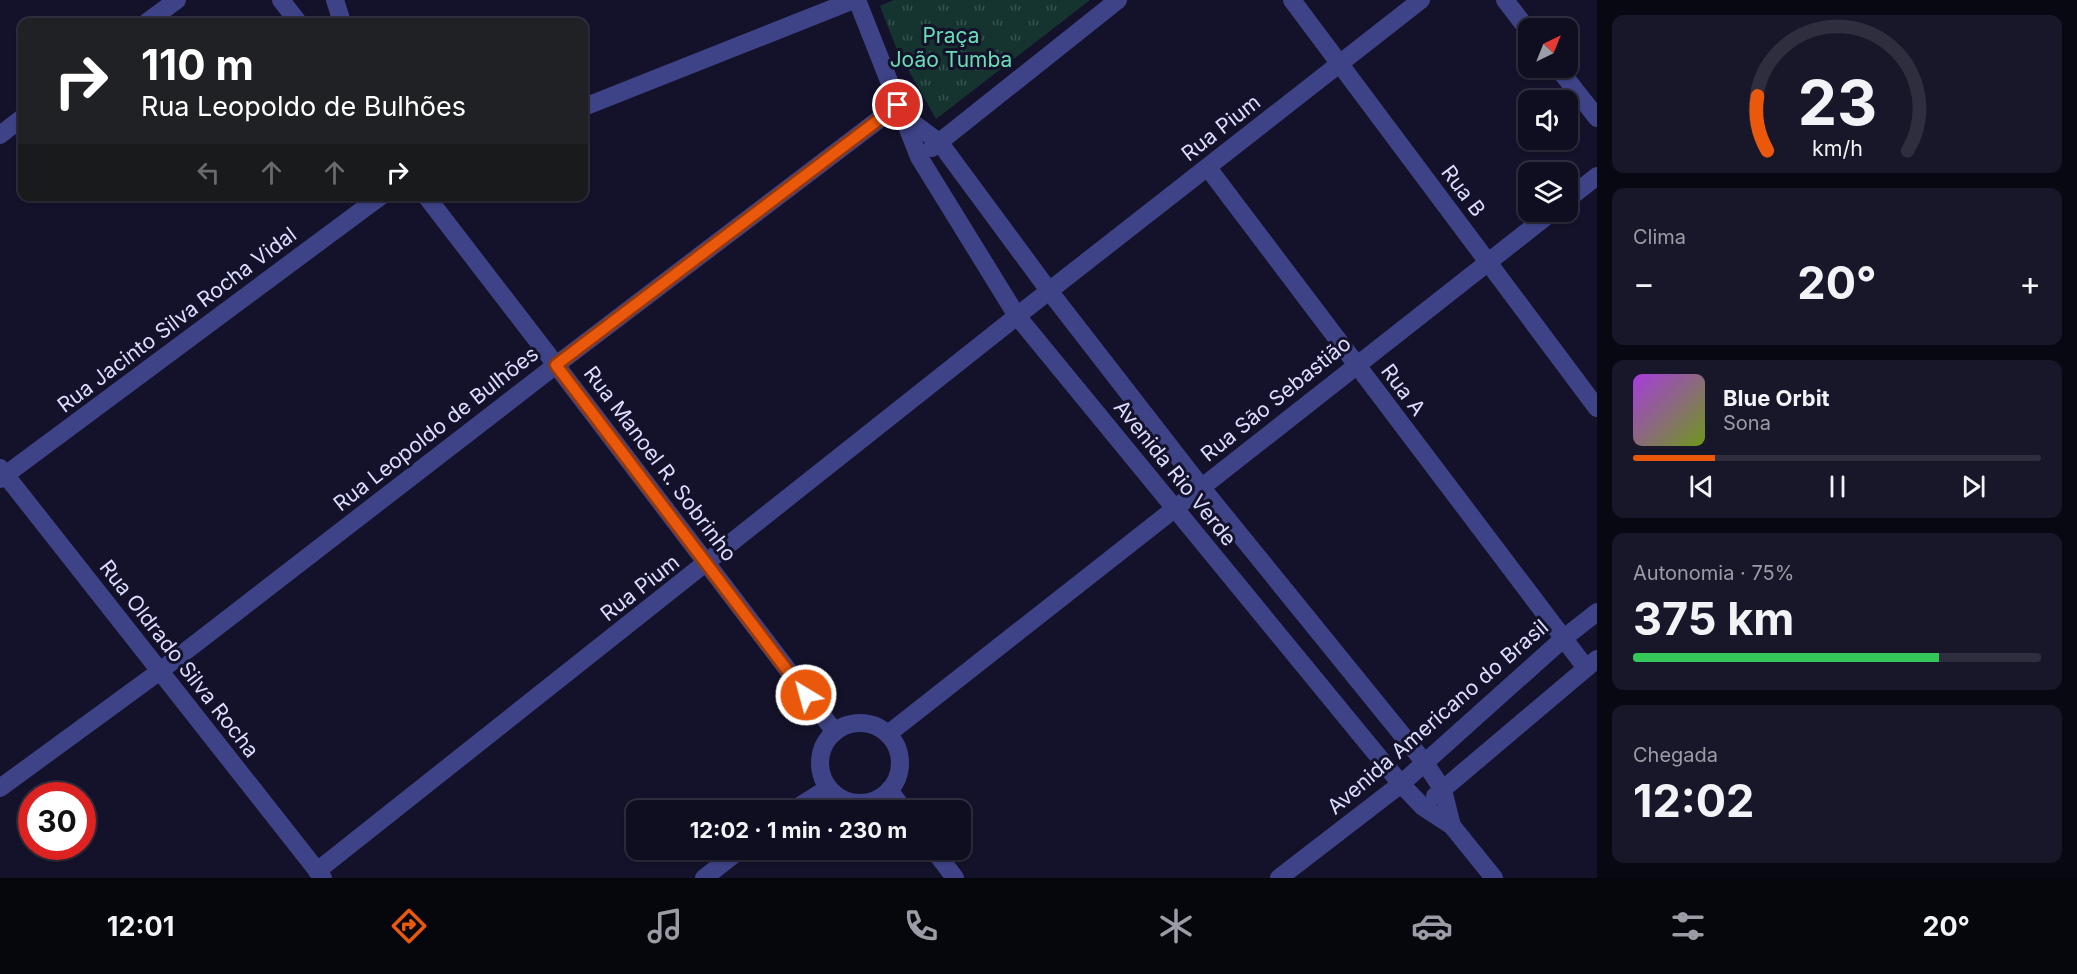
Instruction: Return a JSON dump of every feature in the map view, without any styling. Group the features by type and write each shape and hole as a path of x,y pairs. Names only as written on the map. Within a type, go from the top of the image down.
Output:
{"street":[{"path":"152,18 177,0"},
{"path":"281,0 295,18"},
{"path":"335,0 341,18"},
{"path":"588,105 855,0"},
{"name":"Avenida Rio Verde","path":"855,0 920,157 1017,316 1401,784 1423,807 1452,826 1494,878"},
{"path":"920,157 1118,0"},
{"name":"Rua B","path":"1292,0 1597,408"},
{"name":"Rua Pium","path":"320,874 1017,316 1421,0"},
{"path":"1505,0 1519,18"},
{"path":"1566,78 1597,118"},
{"name":"Avenida Rio Verde","path":"902,111 939,143 1050,292 1202,488 1425,763 1443,790 1452,826"},
{"name":"Rua Leopoldo de Bulhões","path":"0,788 160,671 556,365 902,111"},
{"path":"0,135 18,121"},
{"name":"Rua A","path":"1208,168 1564,639 1592,663"},
{"path":"1578,191 1597,176"},
{"name":"Rua Jacinto Silva Rocha Vidal","path":"2,474 374,201"},
{"name":"Rua Manoel R. Sobrinho","path":"430,201 835,732"},
{"name":"Rua São Sebastião","path":"888,734 1539,222"},
{"name":"Rua Oldrado Silva Rocha","path":"2,474 320,874"},
{"name":"Avenida Americano do Brasil","path":"1279,878 1401,784 1597,612"},
{"path":"1423,807 1592,663"},
{"path":"850,723 864,723 877,726 888,734 896,745 900,758 897,779 889,790 872,801 859,803 842,799 828,788 820,768 822,747 835,732 850,723"},
{"path":"806,800 828,788"},
{"path":"889,790 896,800"},
{"path":"704,878 727,860"},
{"path":"941,860 955,878"}],"green space":[{"name":"Praça João Tumba","path":"894,0 1090,0 936,119 897,50 880,6"}],"route":[{"path":"806,695 556,365 898,105"}]}
